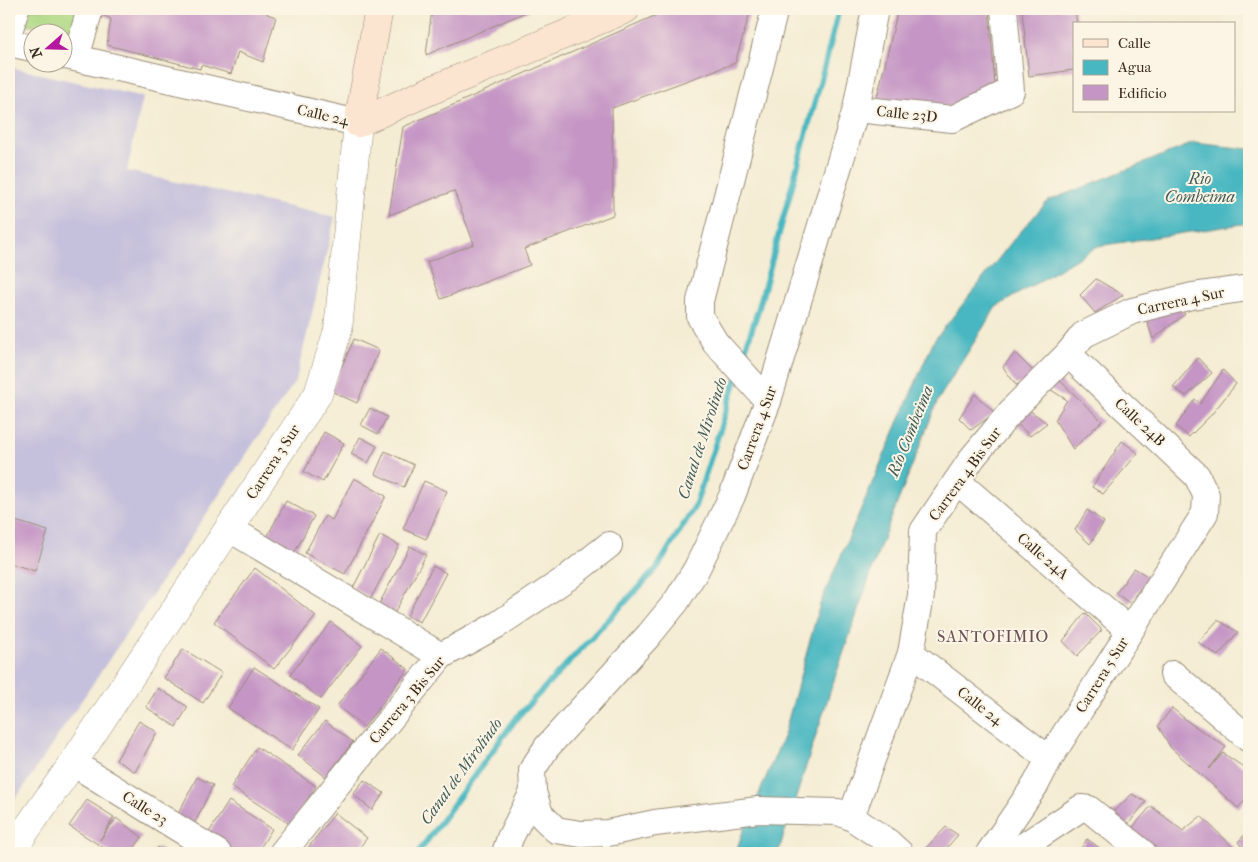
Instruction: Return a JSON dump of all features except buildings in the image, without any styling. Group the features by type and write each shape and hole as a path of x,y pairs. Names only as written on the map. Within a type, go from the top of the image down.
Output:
{"main road":[{"name":"Carrera 3 Sur","path":"358,123 378,9"},
{"name":"Calle 24","path":"358,123 436,88 626,9"}],"street":[{"path":"9,32 16,9"},
{"path":"72,49 90,9"},
{"path":"768,401 715,342 700,317 700,301 775,9"},
{"name":"Carrera 4 Sur","path":"533,792 532,770 547,747 649,635 676,602 696,570 732,496 768,401 856,109 875,9"},
{"name":"Calle 23D","path":"856,109 952,119 1011,91 1004,9"},
{"path":"9,43 22,46"},
{"name":"Calle 24","path":"72,57 358,123"},
{"name":"Carrera 3 Sur","path":"10,853 73,763 318,394 338,330 358,123"},
{"name":"Carrera 4 Sur","path":"1068,354 1083,335 1132,311 1192,296 1249,288"},
{"name":"Carrera 4 Bis Sur","path":"845,814 911,653 921,595 923,530 973,457 1014,408 1068,354"},
{"name":"Calle 24B","path":"1068,354 1197,476 1206,494"},
{"name":"Calle 24A","path":"957,481 1130,631"},
{"name":"Carrera 5 Sur","path":"988,853 1036,784 1049,759 1205,513 1206,494"},
{"path":"230,529 441,656"},
{"name":"Carrera 3 Bis Sur","path":"282,853 441,656 497,625 568,578 609,545"},
{"name":"Calle 24","path":"911,653 1049,759"},
{"path":"1173,674 1249,739"},
{"name":"Calle 23","path":"73,763 218,853"},
{"path":"533,792 540,814 556,830 581,834 608,833 655,823 758,810 845,814 888,842 900,853"},
{"path":"505,853 510,838 533,792"},
{"path":"1014,853 1081,808 1089,809 1143,853"}],"shaded area":[{"path":"9,67 22,70 22,72 31,72 143,97 127,171 335,217 296,380 9,809"}],"green space":[{"path":"25,9 79,9 72,33 72,22 20,23"}],"water":[{"name":"Rio Combeima","path":"1194,143 1249,149 1249,223 1098,246 996,307 938,400 881,544 831,689 778,853 736,853 741,836 784,735 820,604 933,342 1014,239 1048,201"}],"waterway":[{"name":"Canal de Mirolindo","path":"741,363 759,307 839,9"},
{"name":"Canal de Mirolindo","path":"418,853 518,716 657,568 695,506 737,377"}],"district":[{"name":"SANTOFIMIO","path":"993,636"}],"water label":[{"name":"Río Combeima","path":"910,431"}]}
